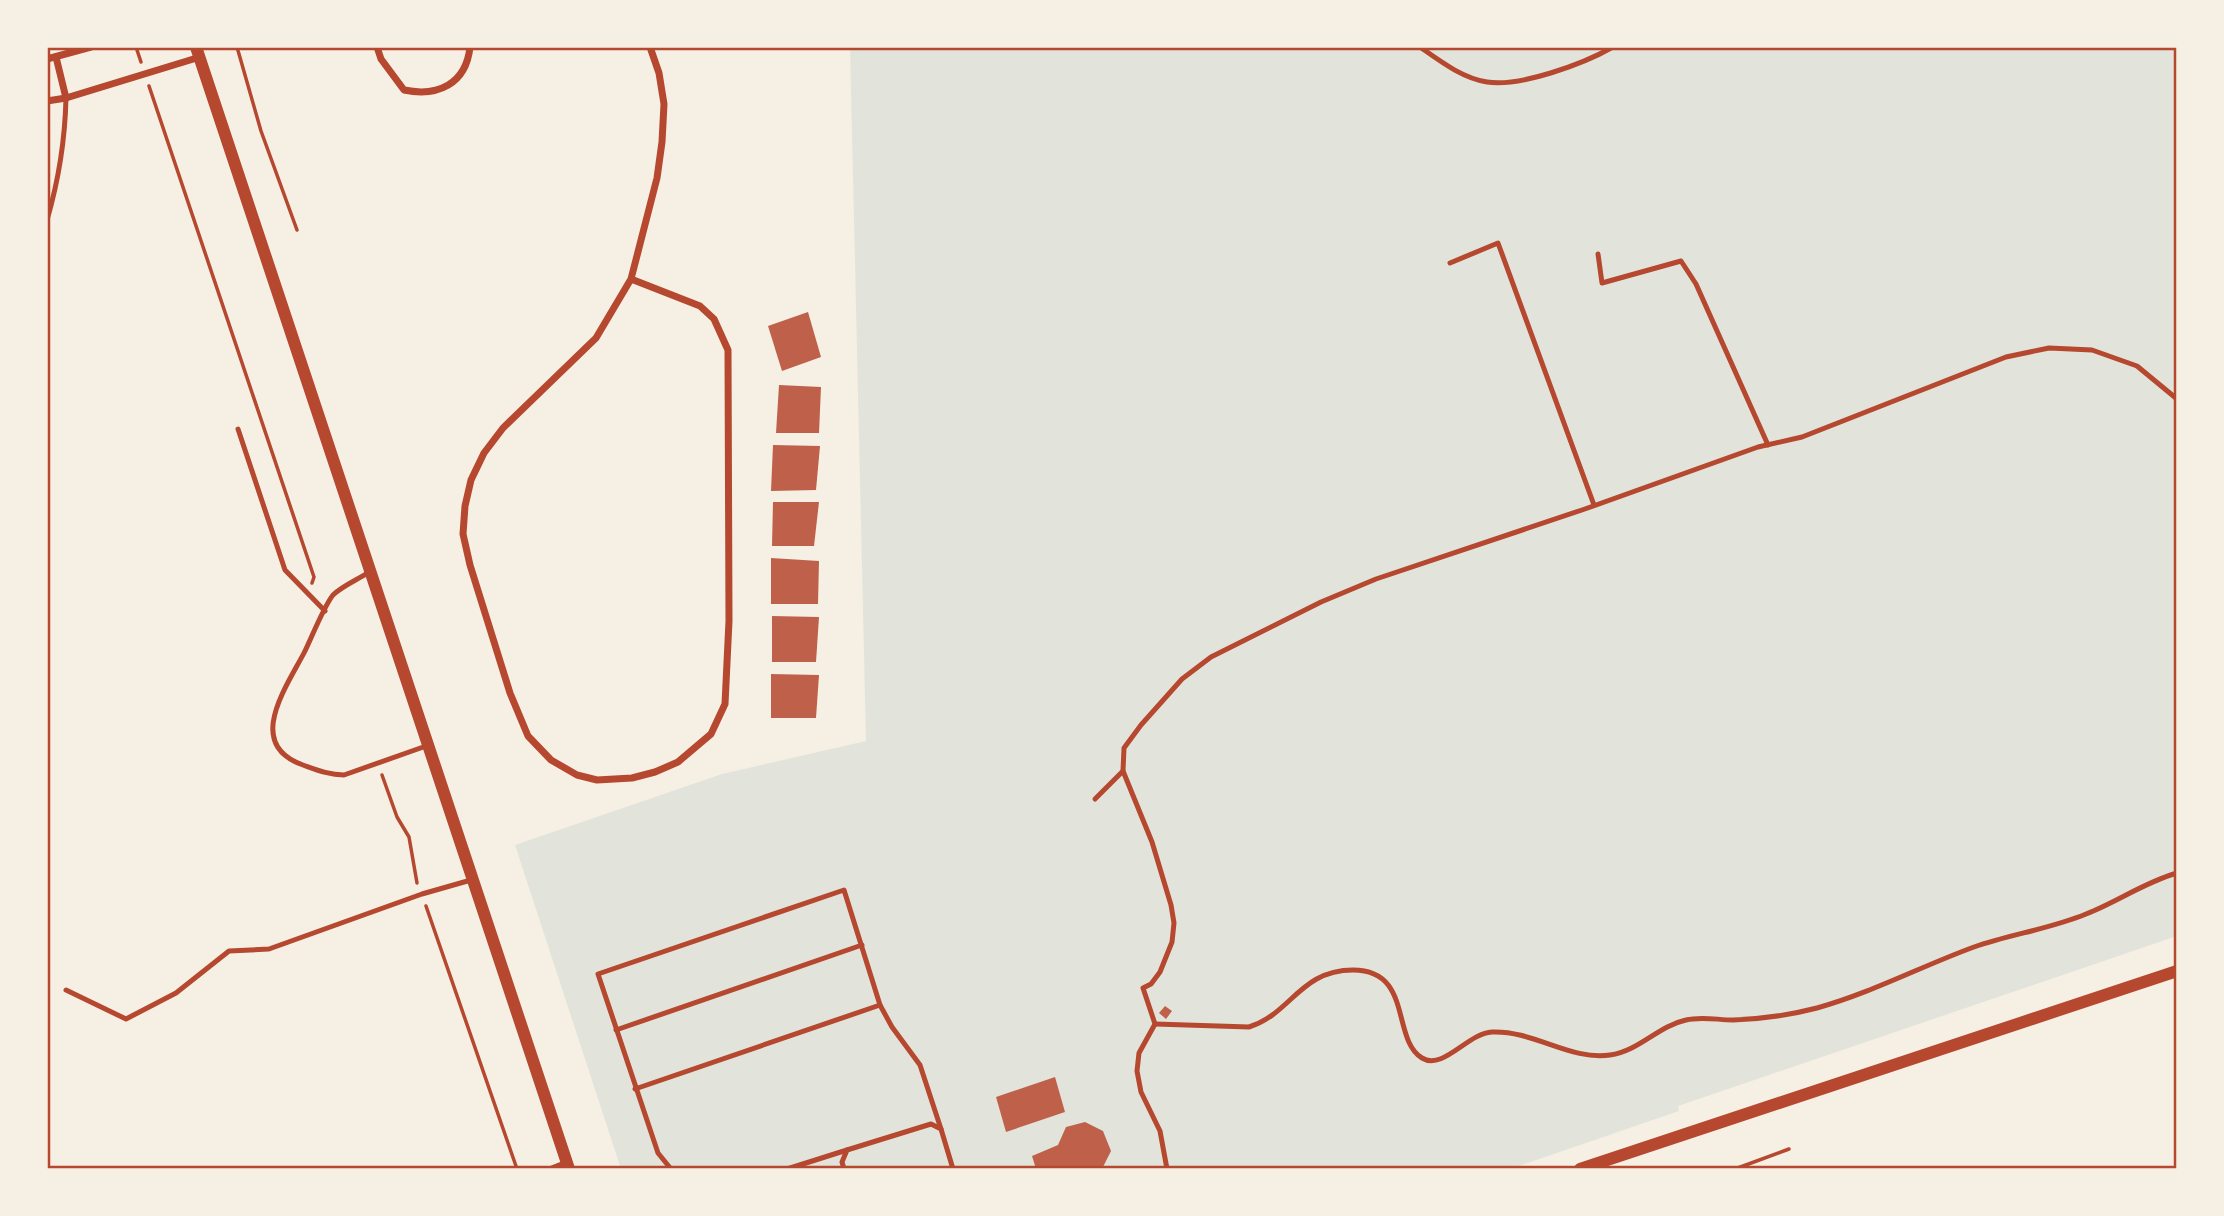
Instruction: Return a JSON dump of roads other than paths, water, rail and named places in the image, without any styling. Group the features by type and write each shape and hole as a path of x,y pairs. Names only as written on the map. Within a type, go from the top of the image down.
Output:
{"street":[{"path":"47,59 91,47"},
{"path":"377,47 381,59 404,90 422,94 442,88 462,75 469,59 470,47"},
{"path":"631,279 700,306 714,319 728,350 729,621 725,704 711,734 678,762 656,772 632,778 597,780 577,775 551,760 528,736 510,693 470,565 463,534 465,506 471,480 484,453 503,428 596,338 631,279 657,178 662,142 664,104 659,73 650,47"},
{"path":"47,101 66,98 145,74 198,52 568,1166 552,1169"},
{"path":"56,57 66,98"},
{"path":"1580,1169 2177,971"}],"lane":[{"path":"1420,47 1458,71 1489,82 1536,76 1585,61 1613,47"},
{"path":"47,220 58,184 65,132 66,98"},
{"path":"1450,263 1498,243 1594,505"},
{"path":"1598,254 1602,283 1681,261 1696,284 1768,445"},
{"path":"1167,1169 1160,1131 1142,1092 1137,1072 1139,1054 1155,1024 1143,988 1151,984 1160,972 1172,942 1174,923 1152,842 1122,771 1124,748 1182,679 1211,657 1321,602 1376,579 1768,445 1815,432 2006,357 2049,348 2092,349 2137,366 2177,398"},
{"path":"238,429 285,570 325,611"},
{"path":"372,570 333,596 284,692 271,729 273,740 279,752 296,763 331,775 344,775 430,745"},
{"path":"1095,799 1122,771"},
{"path":"1155,1024 1249,1027 1269,1017 1315,978 1353,970 1376,975 1386,983 1396,1001 1412,1046 1420,1057 1432,1061 1442,1059 1475,1037 1493,1032 1533,1038 1588,1055 1609,1056 1626,1052 1682,1020 1752,1019 1818,1007 1978,945 2077,918 2177,873"},
{"path":"66,990 126,1019 176,993 229,951 269,949 422,894 474,879"},
{"path":"671,1169 658,1153 598,974 844,890 880,1005 892,1027 920,1065 953,1169"},
{"path":"616,1030 862,945"},
{"path":"635,1089 880,1005"},
{"path":"787,1169 931,1124 941,1129"},
{"path":"844,1169 842,1162 847,1150"}]}
